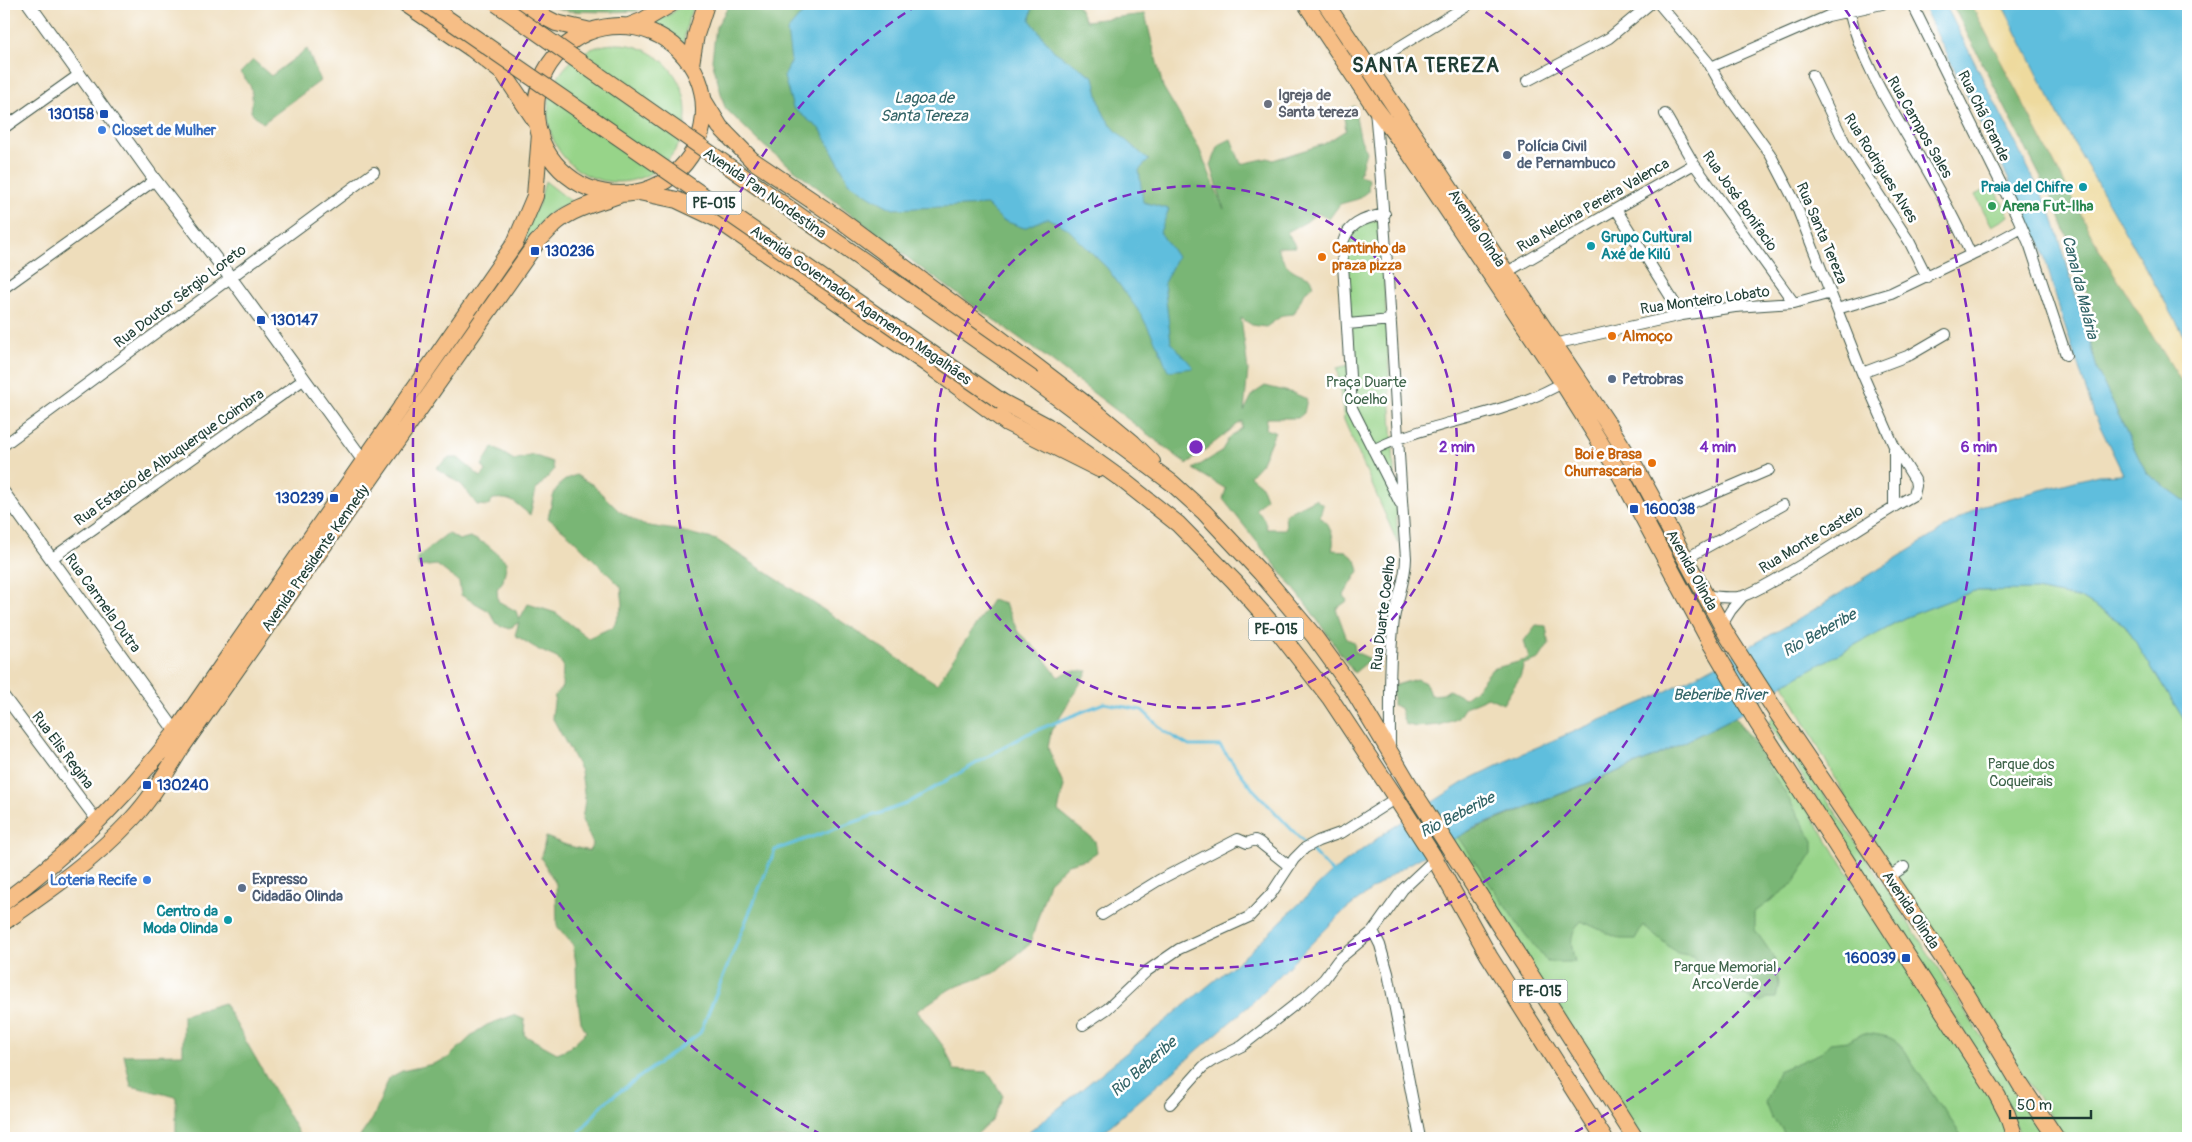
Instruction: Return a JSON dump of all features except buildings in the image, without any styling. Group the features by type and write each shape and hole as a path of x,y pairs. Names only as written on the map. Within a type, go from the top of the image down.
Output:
{"main road":[{"path":"406,4 472,49 504,74 539,129 551,158 570,177 593,190 619,194 639,192 655,187 670,178 683,166 693,152 700,136 704,119 704,102 700,82 691,64 682,52 658,34 629,26 591,31 576,38 552,61 538,91 536,108 539,129"},
{"name":"Avenida Governador Agamenon Magalhães","path":"426,4 1002,402 1046,426 1125,482 1178,524 1274,625 1330,698 1433,857 1489,956 1604,1138"},
{"name":"Avenida Pan Nordestina","path":"497,4 1034,380 1172,483"},
{"path":"519,4 556,23 591,31"},
{"path":"629,26 644,20 671,4"},
{"path":"691,64 696,35 706,4"},
{"name":"Avenida Olinda","path":"1306,4 1374,106 1569,378 1636,468 1724,630 1775,710 1964,988 2020,1084 2056,1138"},
{"name":"Avenida Olinda","path":"1326,4 1554,344 1569,378 1618,472 1711,644 1758,724 1997,1096 2007,1114 2015,1138"},
{"path":"704,102 720,126 752,160 838,218 1065,388 1133,443 1172,483"},
{"name":"Avenida Presidente Kennedy","path":"6,908 98,822 138,780 176,732 515,242 535,196 539,129"},
{"name":"Avenida Governador Agamenon Magalhães","path":"639,192 677,200 715,218 1007,422 1125,482"},
{"name":"Avenida Presidente Kennedy","path":"6,908 88,861 132,820 537,242 558,221 584,207 619,194"},
{"name":"PE-015","path":"1172,483 1204,512 1294,610 1337,665 1413,791 1635,1138"}],"street":[{"path":"29,4 155,180 230,277 303,380 364,460"},
{"path":"1368,66 1469,4"},
{"path":"1527,81 1609,38 1650,4"},
{"path":"1711,68 1828,16 1882,4"},
{"name":"Rua Chã Grande","path":"1912,4 2022,228 2066,355"},
{"name":"Rua Santa Tereza","path":"1662,5 1711,68 1724,90 1770,154 1779,171 1807,230 1862,373 1894,446 1915,480 1914,495"},
{"name":"Rua Campos Sales","path":"1849,11 1855,33 1872,73 1953,216 1971,255"},
{"path":"4,128 80,74"},
{"name":"Rua Rodrigues Alves","path":"1812,75 1845,143 1909,241 1927,277"},
{"name":"Rua Duarte Coelho","path":"1374,106 1385,214 1406,566 1397,599 1391,650 1390,751"},
{"name":"Rua José Bonifacio","path":"1665,114 1694,164 1794,303"},
{"name":"Rua Nelcina Pereira Valenca","path":"1507,272 1694,164"},
{"name":"Rua Doutor Sérgio Loreto","path":"4,445 374,172"},
{"path":"4,288 155,180"},
{"path":"1616,209 1682,315"},
{"name":"Rua Duarte Coelho","path":"1385,214 1365,218 1352,228 1343,238 1342,248 1352,408 1402,508"},
{"path":"1837,309 1891,293 1927,277 2022,228"},
{"name":"Rua Monteiro Lobato","path":"1554,344 1682,315 1736,307 1794,303 1831,293"},
{"path":"1348,324 1391,320"},
{"path":"1862,373 1910,355 1946,334"},
{"path":"1373,450 1397,438 1509,406 1547,391 1569,378"},
{"name":"Rua Estacio de Albuquerque Coimbra","path":"52,559 303,380"},
{"path":"1894,446 1894,506"},
{"path":"1662,516 1769,470"},
{"name":"Rua Carmela Dutra","path":"4,493 176,732"},
{"name":"Rua Monte Castelo","path":"1724,630 1730,610 1743,596 1794,569 1914,495"},
{"path":"1685,559 1783,505"},
{"name":"Rua Monte Castelo","path":"1705,595 1724,598 1743,596"},
{"name":"Rua Elis Regina","path":"4,696 98,822"},
{"path":"1084,1025 1107,1009 1147,971 1179,949 1249,917 1271,894 1289,866 1310,846 1343,832 1397,800"},
{"path":"1102,915 1159,880 1238,839 1247,843 1255,840 1259,842 1289,866"},
{"path":"1170,1104 1208,1064 1242,1046 1306,996 1324,979 1346,953 1357,946 1372,931 1403,889 1433,857"},
{"path":"1888,877 1904,866"},
{"path":"1372,931 1380,945 1388,973 1420,1138"}],"green space":[{"path":"543,4 649,4 636,11 610,12 568,11"},
{"path":"683,4 696,4 689,16 683,44 667,30 652,22 671,14"},
{"path":"730,4 1077,4 1086,21 1145,14 1163,87 1198,146 1224,209 1211,165 1219,145 1231,139 1241,164 1268,158 1273,160 1324,144 1346,130 1343,112 1354,106 1360,137 1366,152 1359,175 1369,178 1368,191 1358,199 1340,204 1329,219 1317,213 1306,222 1287,232 1296,247 1277,247 1286,264 1294,271 1311,278 1314,285 1304,293 1294,314 1283,315 1266,327 1252,325 1241,318 1248,370 1244,411 1253,394 1265,386 1293,393 1307,399 1304,413 1298,418 1267,418 1266,429 1275,432 1261,464 1250,476 1261,485 1266,498 1256,509 1264,519 1267,529 1286,529 1285,514 1315,499 1323,505 1320,516 1327,524 1333,536 1332,550 1346,551 1356,560 1359,571 1344,595 1347,601 1336,609 1347,639 1354,642 1355,652 1371,659 1354,673 1306,604 1223,499 1226,489 1193,469 1221,452 1229,438 1242,428 1242,421 1187,464 1046,357 921,268 764,146 725,108 712,60 716,27"},
{"path":"1952,4 1971,4 2100,251 2188,392 2188,503 2146,473 2098,372 2083,319 2095,316 2058,211"},
{"path":"617,44 643,49 666,64 681,87 686,113 681,139 666,162 643,177 617,182 591,177 568,162 553,139 548,113 553,87 568,64 591,49"},
{"path":"307,49 320,81 263,123 251,112 252,90 240,73 253,60 271,76"},
{"path":"545,181 572,202 551,212 539,225 440,368 435,365 539,204"},
{"name":"Arena Fut-Ilha","path":"1993,185 2009,216 1992,226 1975,195"},
{"name":"Praça Duarte Coelho","path":"1381,220 1398,544 1344,420 1337,368 1349,365 1353,340 1343,225"},
{"path":"493,447 514,460 533,455 552,462 554,470 536,490 530,515 514,502 505,499 493,499 488,506 477,505 462,485 436,468 448,458 458,458 481,477 486,471 482,465"},
{"path":"576,475 593,485 619,511 643,525 717,540 937,684 992,600 1005,604 1018,632 1039,652 1058,677 1070,671 1088,671 1051,731 1048,748 1064,786 1058,811 1095,841 1097,852 1087,859 1068,864 1049,882 1030,944 996,972 950,989 917,1011 946,1050 954,1070 988,1072 1003,1096 992,1120 973,1138 359,1138 373,1118 389,1078 402,1071 433,1064 448,1058 476,1032 487,1025 514,1015 525,1020 524,1035 557,1053 569,1048 586,1032 581,1022 573,945 557,926 556,884 541,858 546,837 589,851 593,844 582,820 585,800 581,771 552,717 555,695 562,687 563,665 557,658 539,650 515,635 519,622 509,629 497,624 489,611 461,595 459,582 437,565 419,567 417,558 448,533 459,540 470,537 486,544 507,562 503,581 497,589 498,601 516,611 519,620 528,604 556,613 588,638 613,627 623,605 621,587 569,535 548,518 558,486 568,478"},
{"name":"Parque dos Coqueirais","path":"2036,590 2083,599 2125,625 2188,726 2188,1138 2065,1138 1889,877 1784,684 1904,618 1974,591"},
{"path":"1536,625 1546,626 1549,644 1539,659 1524,664 1520,677 1503,704 1488,697 1465,707 1457,719 1440,725 1416,727 1405,724 1400,708 1393,705 1393,686 1416,679 1426,683 1430,695 1443,694 1449,690 1464,698 1476,689 1492,669 1529,659 1524,641"},
{"name":"Parque Memorial ArcoVerde","path":"1735,717 1807,809 2001,1109 2011,1138 1639,1138 1448,841 1654,757"},
{"path":"1735,717 1784,791 1813,841 1813,853 1793,884 1755,912 1755,930 1774,957 1779,984 1776,998 1767,998 1761,1003 1732,990 1717,975 1710,972 1708,965 1697,965 1693,956 1677,953 1643,925 1635,939 1620,939 1581,921 1572,936 1572,950 1575,962 1547,962 1521,929 1457,836 1654,757"},
{"path":"1773,717 1929,954 2045,1138 2021,1138 1995,1081 1769,723"},
{"path":"224,1003 298,1132 298,1138 176,1138 176,1097 131,1086 124,1055 183,1054 183,1015"},
{"path":"1864,1033 1893,1039 1903,1048 1963,1138 1785,1138 1782,1128 1771,1118 1765,1103 1778,1071 1821,1053 1830,1043 1848,1041"}],"sand":[{"name":"Praia del Chifre","path":"1971,4 2002,4 2063,124 2188,342 2188,392 2100,251"}],"water":[{"name":"Lagoa de Santa Tereza","path":"818,4 1033,4 1030,20 1054,51 1094,77 1100,103 1106,118 1123,138 1149,160 1139,170 1143,202 1169,209 1160,232 1177,257 1164,283 1171,342 1194,368 1168,371 1159,348 1140,313 1107,268 1067,228 1047,218 1024,228 1002,220 987,205 893,209 849,182 821,130 793,108 784,77 791,61 787,31 799,17"},
{"path":"1922,4 1945,4 2053,217 2098,372 2146,473 2188,503 2188,726 2125,625 2083,599 2036,590 1974,591 1904,618 1784,684 1735,717 1654,757 1474,828 1397,871 1344,911 1251,1004 1096,1138 1022,1138 1247,954 1332,872 1386,832 1464,782 1521,754 1655,697 1701,673 1794,622 1980,506 2098,475 2123,474 2094,414 2061,314 2041,245"},
{"path":"2002,4 2188,4 2188,342 2063,124"}],"waterway":[{"path":"575,1138 604,1103 700,1033 775,850 906,804 1027,734 1104,703 1142,710 1164,731 1189,746 1220,746 1252,788 1334,874"}],"place":[{"name":"Igreja de Santa tereza","path":"1268,104"},
{"name":"130158","path":"104,114"},
{"name":"Closet de Mulher","path":"102,130"},
{"name":"Polícia Civil de Pernambuco","path":"1507,155"},
{"name":"Praia del Chifre","path":"2083,187"},
{"name":"Arena Fut-Ilha","path":"1992,206"},
{"name":"Grupo Cultural Axé de Kilú","path":"1591,246"},
{"name":"130236","path":"535,251"},
{"name":"Cantinho da praza pizza","path":"1322,257"},
{"name":"130147","path":"261,320"},
{"name":"Almoço","path":"1612,336"},
{"name":"Petrobras","path":"1612,379"},
{"name":"Boi e Brasa Churrascaria","path":"1652,463"},
{"name":"130239","path":"334,498"},
{"name":"160038","path":"1634,509"},
{"name":"130240","path":"147,785"},
{"name":"Loteria Recife","path":"147,880"},
{"name":"Expresso Cidadão Olinda","path":"242,888"},
{"name":"Centro da Moda Olinda","path":"228,920"},
{"name":"160039","path":"1906,958"}],"district":[{"name":"SANTA TEREZA","path":"1426,65"}],"water label":[{"name":"Canal da Malária","path":"2081,287"},
{"name":"Rio Beberibe","path":"1819,632"},
{"name":"Beberibe River","path":"1720,694"},
{"name":"Rio Beberibe","path":"1457,814"},
{"name":"Rio Beberibe","path":"1143,1066"}]}
